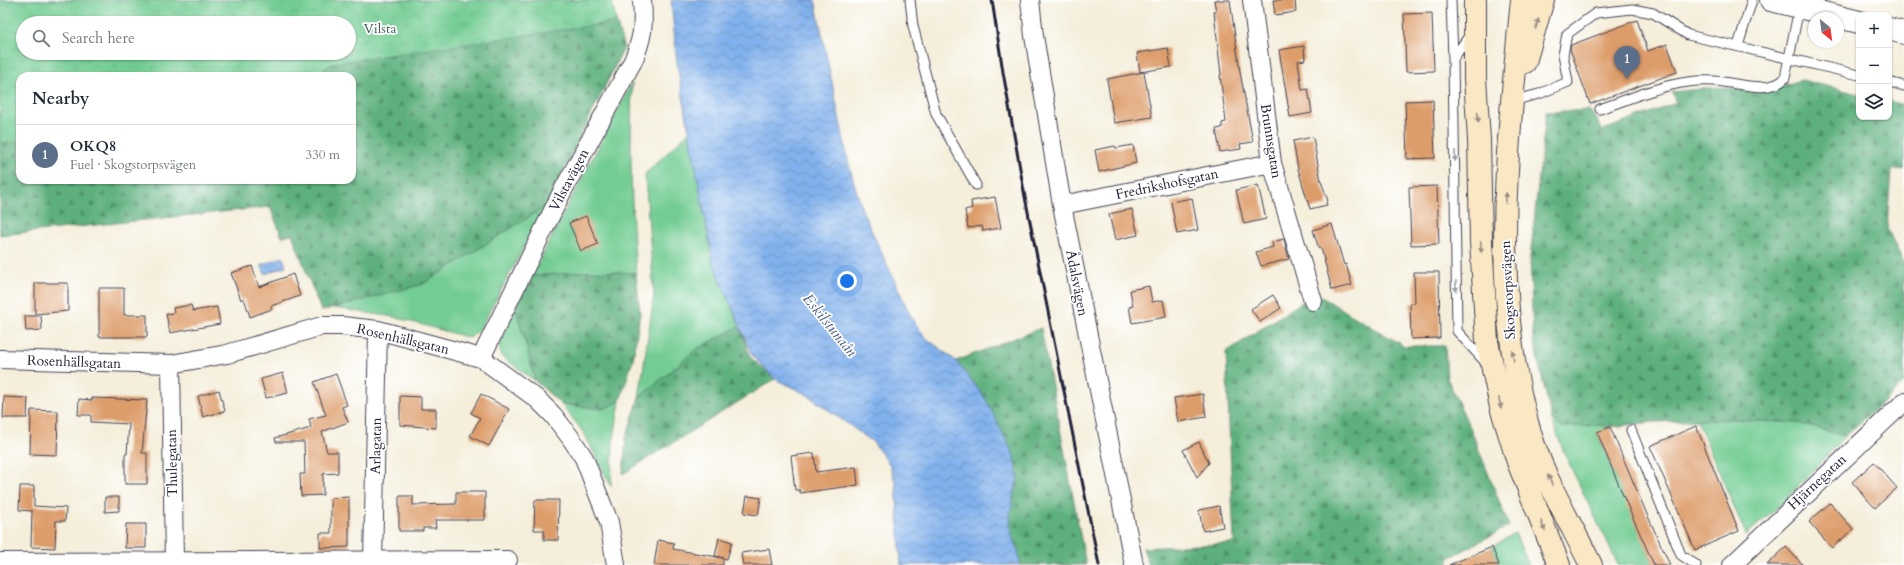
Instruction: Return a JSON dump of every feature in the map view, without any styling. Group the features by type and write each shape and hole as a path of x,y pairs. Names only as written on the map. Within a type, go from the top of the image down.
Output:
{"main road":[{"name":"Skogstorpsvägen","path":"1475,0 1475,78 1479,140 1481,242 1487,341 1501,407 1518,462 1559,565"},
{"name":"Skogstorpsvägen","path":"1522,0 1512,101 1505,220 1506,305 1513,357 1527,423 1538,453 1591,565"},
{"path":"1512,101 1543,0"}],"street":[{"name":"Vilstavägen","path":"481,358 562,192 633,61 642,41 644,22 642,0"},
{"name":"Ådalsvägen","path":"1030,0 1034,36 1062,205 1134,565"},
{"name":"Brunnsgatan","path":"1252,0 1272,163 1313,301"},
{"path":"1772,0 1856,21"},
{"path":"1892,30 1904,33"},
{"name":"Fredrikshofsgatan","path":"1062,205 1272,163"},
{"name":"Rosenhällsgatan","path":"0,360 171,364 227,354 322,326 342,326 378,330 481,358 537,399 553,415 570,436 584,458 609,522 616,565"},
{"name":"Arlagatan","path":"373,561 378,330"},
{"name":"Thulegatan","path":"171,364 174,561"},
{"name":"Hjärnegatan","path":"1732,565 1734,560 1904,402"},
{"path":"0,562 508,560"}],"lane":[{"path":"910,0 913,26 936,114 976,186"},
{"path":"1451,0 1457,331 1493,371"},
{"path":"1738,46 1752,0"},
{"path":"1600,109 1668,85 1681,82 1714,81 1759,86 1774,86 1781,83 1785,78 1799,8"},
{"path":"1512,101 1539,94 1568,82 1563,55 1567,34 1596,13 1632,9 1653,13 1688,35 1789,57 1856,74"},
{"path":"1453,59 1476,26"},
{"path":"1892,83 1904,86"},
{"path":"1631,430 1682,555 1696,565"}],"green space":[{"path":"0,0 610,0 624,48 546,206 423,284 321,311 292,234 282,237 270,207 0,235"},
{"name":"Vilsta","path":"0,0 612,0 616,22 356,60 356,16 16,16 16,60 355,60 334,63 318,72 16,72 16,142 0,143"},
{"path":"1802,80 1856,93 1856,120 1892,120 1892,102 1904,105 1904,169 1891,170 1887,228 1904,264 1904,384 1845,436 1799,423 1730,419 1653,422 1610,427 1600,425 1562,427 1552,420 1533,339 1530,258 1546,112 1589,110 1597,120 1601,131 1676,103 1672,92 1718,87 1759,92"},
{"path":"632,83 631,178 636,273 591,271 532,276 562,216"},
{"path":"689,132 713,262 740,326 697,349 639,398 654,295 645,174"},
{"path":"546,206 480,329 470,338 394,317 334,308 423,284"},
{"path":"591,271 636,273 640,313 633,360 620,401 602,409 561,404 535,381 515,307 532,276"},
{"path":"1318,295 1404,346 1445,346 1447,378 1471,430 1509,526 1449,558 1449,565 1149,565 1143,548 1234,543 1226,352 1302,302"},
{"path":"515,307 535,381 501,356 499,345"},
{"path":"740,326 750,357 775,379 623,474 626,438 639,398 697,349"},
{"path":"1041,328 1086,565 1020,565 1018,551 1011,534 1010,513 1018,477 985,398 956,361"},
{"path":"620,401 613,445 611,486 584,433 561,404 602,409"},
{"path":"1732,419 1799,423 1845,436 1785,501 1746,535 1697,420"},
{"path":"1552,420 1562,427 1600,425 1610,427 1597,433 1654,565 1618,565 1564,453"},
{"path":"1515,533 1529,565 1499,565 1492,547"}],"water":[{"name":"Eskilstunaån","path":"671,0 815,0 849,165 862,210 912,319 926,338 956,361 985,398 1013,453 1018,477 1010,513 1011,534 1018,551 1020,565 901,565 896,484 890,465 873,442 806,394 775,379 752,355 713,262 677,64"},
{"path":"283,257 286,266 265,274 261,265"}],"building":[{"path":"1214,0 1230,0 1240,72 1253,142 1240,144 1241,149 1220,152 1216,129 1222,128 1222,123 1226,122 1220,75"},
{"path":"1273,0 1295,0 1296,12 1275,15"},
{"path":"1432,13 1434,71 1406,72 1404,14"},
{"path":"1637,20 1648,51 1667,44 1677,72 1590,104 1570,49 1571,45"},
{"path":"1304,46 1305,60 1298,61 1302,90 1308,89 1312,113 1290,117 1279,50"},
{"path":"1168,48 1171,67 1140,72 1137,53"},
{"path":"1144,72 1152,117 1114,123 1107,79"},
{"path":"1433,100 1435,158 1407,159 1405,101"},
{"path":"1313,137 1321,181 1328,201 1326,202 1327,205 1310,209 1298,169 1293,141"},
{"path":"1133,145 1136,163 1099,172 1095,150 1115,146 1116,148"},
{"path":"1258,185 1266,219 1244,224 1236,190"},
{"path":"1437,186 1439,244 1411,245 1409,187"},
{"path":"995,197 1001,228 983,231 982,226 968,228 965,210 972,208 971,201"},
{"path":"1192,198 1198,230 1177,234 1171,202"},
{"path":"1132,209 1138,235 1115,240 1109,214"},
{"path":"586,216 598,244 581,251 569,223"},
{"path":"1332,224 1344,265 1346,264 1352,285 1332,290 1321,248 1319,249 1313,230"},
{"path":"1284,239 1289,259 1261,266 1256,252 1273,247 1272,242"},
{"path":"252,266 259,287 293,274 300,296 271,306 272,309 250,317 244,298 241,300 231,273"},
{"path":"1414,272 1439,272 1440,338 1411,339 1410,303 1415,303"},
{"path":"35,283 68,283 68,311 35,314"},
{"path":"1149,286 1152,302 1163,300 1166,317 1132,323 1129,307 1133,306 1130,290"},
{"path":"99,288 124,288 124,315 147,315 147,337 99,337"},
{"path":"1273,295 1281,308 1260,322 1251,309"},
{"path":"191,305 193,311 217,307 220,324 170,333 166,314 174,313 173,308"},
{"path":"25,316 41,316 42,330 26,331"},
{"path":"283,373 288,393 266,398 261,379"},
{"path":"336,374 347,405 342,407 348,422 322,432 327,452 338,452 338,473 323,474 323,495 301,496 300,474 305,474 304,442 276,442 275,438 311,428 309,419 326,415 314,382"},
{"path":"219,390 225,411 203,417 198,396"},
{"path":"481,394 509,409 489,446 470,436 480,418 471,413"},
{"path":"1203,394 1206,417 1178,422 1174,398"},
{"path":"400,396 421,397 421,409 436,409 436,428 400,425"},
{"path":"4,397 28,398 27,418 3,418"},
{"path":"92,398 147,400 142,453 147,453 147,484 125,484 125,454 127,454 129,424 91,422 91,415 78,415 79,399 92,400"},
{"path":"31,410 58,411 57,455 30,454"},
{"path":"1696,426 1739,531 1695,550 1650,446"},
{"path":"1610,427 1670,565 1654,565 1625,500 1597,432"},
{"path":"1199,442 1209,463 1197,477 1183,450"},
{"path":"814,453 816,472 856,467 858,485 800,493 800,490 795,490 791,456"},
{"path":"1874,462 1897,488 1875,508 1852,482"},
{"path":"20,486 34,486 34,506 66,508 65,521 56,521 55,548 31,547 32,511 19,510"},
{"path":"456,492 485,492 485,520 435,520 436,528 423,528 423,531 399,531 399,496 413,496 413,505 456,504"},
{"path":"747,496 761,498 758,515 744,513"},
{"path":"105,497 119,497 119,511 105,512"},
{"path":"349,497 349,547 320,548 320,533 331,533 331,498"},
{"path":"535,500 559,500 558,540 544,540 544,530 534,530"},
{"path":"1830,503 1853,529 1832,548 1809,522"},
{"path":"1219,506 1223,527 1203,531 1199,510"},
{"path":"126,524 146,524 146,548 125,548"},
{"path":"719,538 732,542 727,559 715,556"},
{"path":"658,540 674,543 673,549 723,558 723,565 654,565"},
{"path":"1492,547 1499,565 1449,565"},
{"path":"1786,547 1803,565 1767,565"},
{"path":"769,549 772,565 743,565 741,553"}],"railway":[{"path":"992,0 1025,197 1099,565"}],"place":[{"name":"OKQ8","path":"1627,79"}]}
